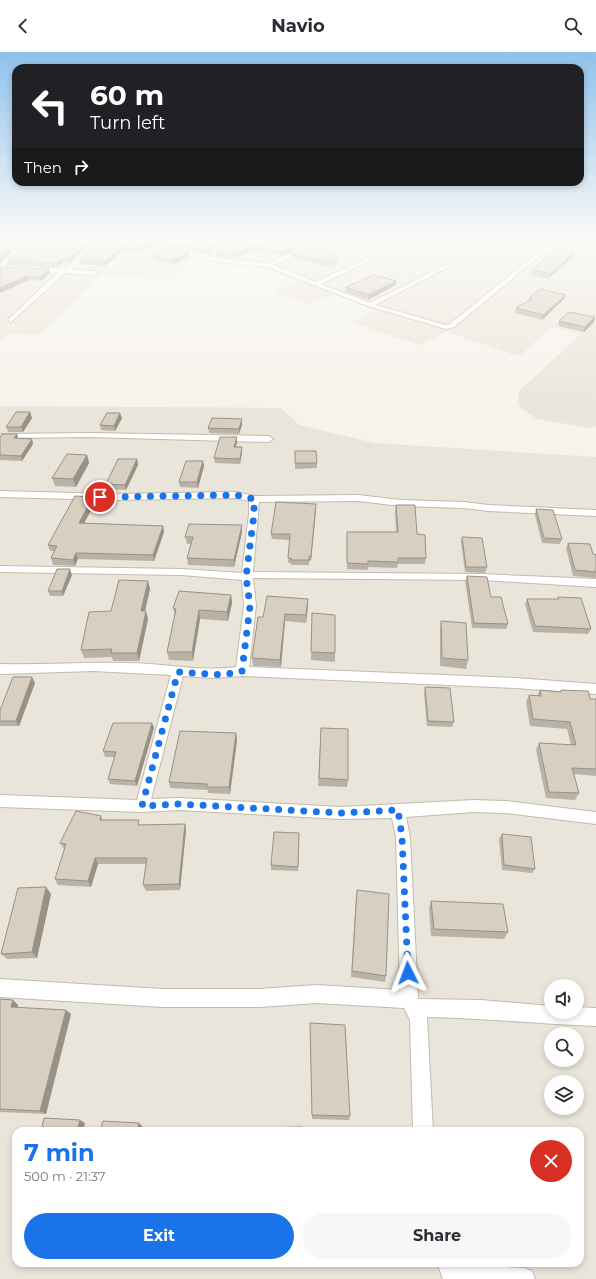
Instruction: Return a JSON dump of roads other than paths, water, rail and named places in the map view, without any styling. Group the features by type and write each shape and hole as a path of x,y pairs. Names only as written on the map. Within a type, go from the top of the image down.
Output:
{"street":[{"path":"11,320 34,297"},
{"path":"350,297 370,305 442,327 451,327 487,297"},
{"path":"370,305 385,297"},
{"path":"0,436 82,435 269,439"},
{"path":"0,494 113,497 236,495 254,499 359,498 400,503 464,505 488,508 596,513"},
{"path":"242,671 250,606 247,576 254,514 254,499"},
{"path":"0,569 182,572 247,576 482,577 596,583"},
{"path":"0,670 29,670 88,666 155,668 178,672 223,675 242,671 515,683 596,689"},
{"path":"142,806 178,672"},
{"path":"0,801 142,806 179,804 341,813 460,806 498,806 596,818"},
{"path":"398,810 402,837 412,1004 419,1019 423,1127"},
{"path":"0,988 162,998 260,998 316,994 381,997 412,1004 543,1015 596,1017"},
{"path":"449,1274 524,1279"}]}
